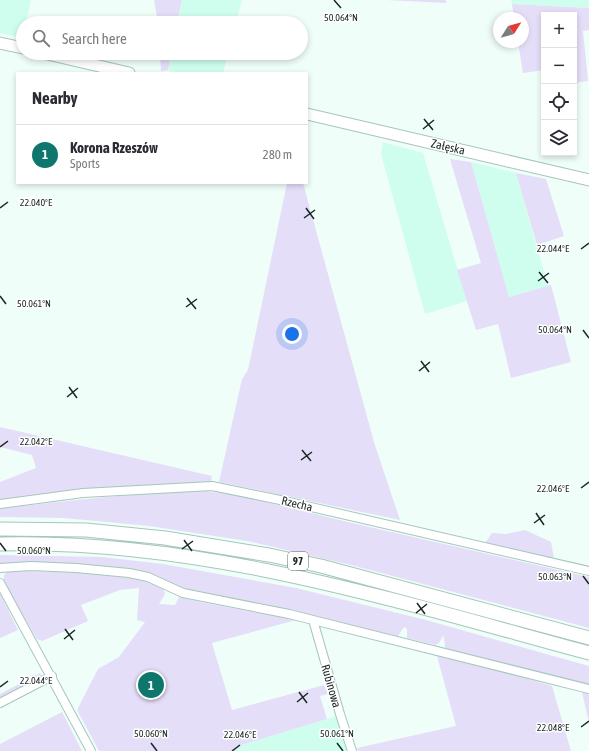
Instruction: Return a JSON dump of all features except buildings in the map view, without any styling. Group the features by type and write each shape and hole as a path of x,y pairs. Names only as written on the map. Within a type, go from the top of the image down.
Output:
{"main road":[{"name":"97","path":"0,529 86,530 165,538 262,554 321,566 589,638"},
{"name":"97","path":"0,544 71,546 159,553 264,569 410,605 589,653"}],"street":[{"path":"0,43 16,46"},
{"path":"74,60 125,72"},
{"name":"Załęska","path":"308,114 589,180"},
{"name":"Rzecha","path":"0,504 83,493 212,486 285,501 589,572"},
{"path":"0,568 31,566 76,568 129,573 148,578 183,594 313,620 589,689"},
{"path":"0,583 92,751"},
{"name":"Rubinowa","path":"313,620 352,751"},
{"path":"0,703 52,676"}],"shaded area":[{"path":"0,0 31,0 28,16 16,16 16,36 0,33"},
{"path":"154,0 182,0 179,16 157,16"},
{"path":"182,0 242,0 238,16 179,16"},
{"path":"386,0 446,0 446,3"},
{"path":"511,0 589,0 589,8 512,4"},
{"path":"512,4 589,8 589,30 583,31 588,81 577,83 577,12 541,12 541,70 523,73 519,48 529,48 529,12 513,12"},
{"path":"160,60 170,60 168,70 161,71"},
{"path":"170,60 226,60 223,72 177,72 168,70"},
{"path":"383,142 423,153 467,301 425,314 381,154"},
{"path":"450,159 471,162 509,297 551,285 571,362 511,378 498,324 476,330 457,270 481,263"},
{"path":"471,162 516,173 548,286 509,297"},
{"path":"516,173 546,179 564,236 537,245"},
{"path":"287,184 303,184 374,442 400,520 219,482 242,379 248,370"},
{"path":"0,427 212,476 211,482 108,487 0,500 0,482 36,468 32,455 0,447"},
{"path":"205,491 237,495 589,577 589,628 351,565 247,541 149,526 64,518 0,517 0,509 128,495"},
{"path":"525,530 551,542 554,558 485,543 492,533 506,534"},
{"path":"0,555 102,557 163,564 296,588 426,620 589,666 589,685 445,648 443,636 436,645 407,638 407,629 404,627 398,636 286,610 194,592 175,586 155,575 145,572 53,564 0,564"},
{"path":"27,571 96,574 132,578 163,588 165,594 159,604 175,605 179,597 296,620 212,643 232,710 324,685 328,694 320,696 327,719 235,747 236,751 99,751 77,710 98,669 119,657 145,622 137,620 139,588 120,590 81,605 88,621 42,641 37,639 3,582 4,575 7,572"},
{"path":"0,593 18,630 0,638"},
{"path":"437,656 494,669 552,686 571,751 358,751 357,748 456,726"},
{"path":"40,673 43,678 0,700 0,694"},
{"path":"582,692 589,694 589,723"},
{"path":"62,712 82,751 0,751 0,744"},
{"path":"337,716 348,751 236,751 235,747"}],"place":[{"name":"Korona Rzeszów","path":"151,685"}]}
